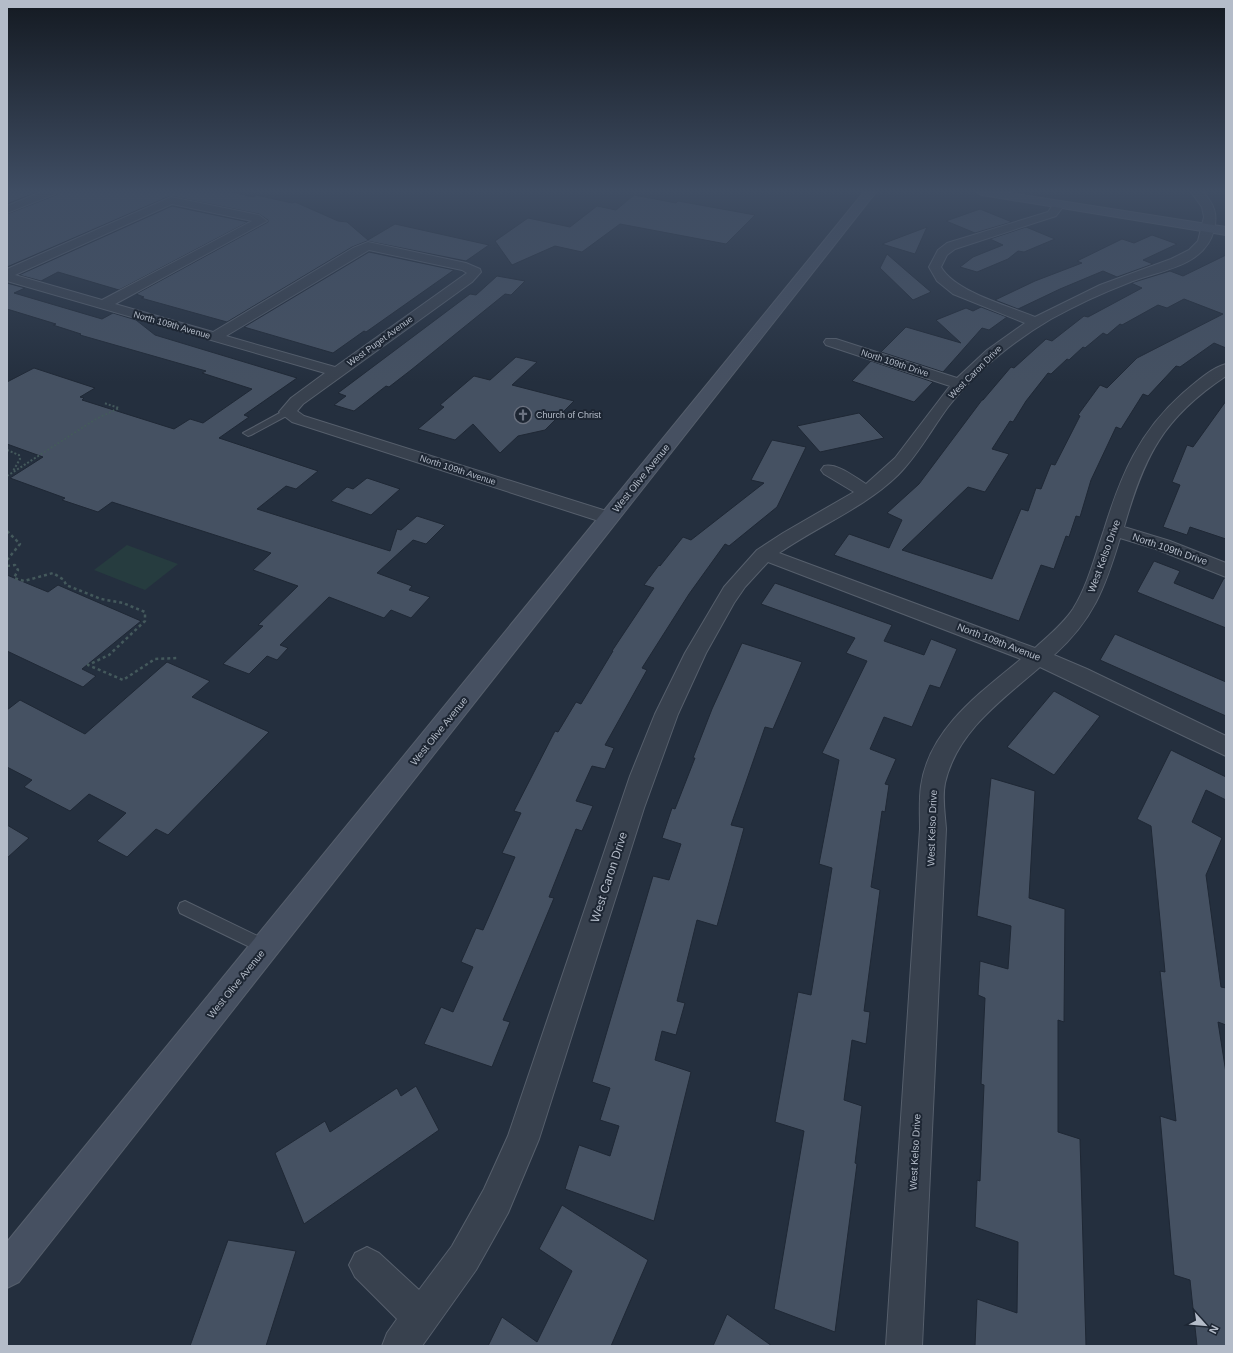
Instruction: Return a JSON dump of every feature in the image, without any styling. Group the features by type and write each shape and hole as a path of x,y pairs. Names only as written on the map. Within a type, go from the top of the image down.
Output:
{"main road":[{"name":"West Olive Avenue","path":"7,1270 819,255"}],"street":[{"path":"7,275 50,255"},
{"path":"103,305 197,255"},
{"name":"West Puget Avenue","path":"214,337 350,255"},
{"name":"West Puget Avenue","path":"287,412 297,401 475,272 466,267 411,255"},
{"path":"941,255 935,267 938,273 958,291 1035,322"},
{"name":"West Caron Drive","path":"400,1346 464,1258 496,1202 523,1138 622,835 652,749 672,701 698,648 739,580 764,554 784,538 867,492 886,478 906,457 944,403 960,384 999,347 1035,322 1100,290 1190,255"},
{"name":"North 109th Avenue","path":"7,275 103,305 337,372"},
{"name":"North 109th Drive","path":"831,342 960,384"},
{"name":"West Kelso Drive","path":"904,1346 933,829 933,785 941,757 959,727 984,701 1063,635 1082,612 1096,583 1133,474 1147,444 1166,419 1187,398 1211,378 1226,369"},
{"name":"North 109th Avenue","path":"287,412 298,419 609,518"},
{"path":"830,470 867,492"},
{"name":"North 109th Drive","path":"1113,530 1163,545 1226,570"},
{"name":"North 109th Avenue","path":"764,554 1038,657 1079,675 1226,747"},
{"path":"367,1265 421,1317"}],"lane":[{"path":"248,433 287,412"},
{"path":"185,908 265,947"}],"path":[{"path":"7,476 96,419 119,408 104,404"},
{"path":"7,450 19,455 20,459 13,471"},
{"path":"7,531 20,544 7,560"},
{"path":"7,566 15,565 18,570 14,578 24,581 53,573 64,580 66,585 101,599 123,603 145,612 144,621 109,656 88,665 123,680 155,659 177,658"}],"green space":[{"path":"127,545 178,564 145,590 94,570"}],"building":[{"path":"7,255 34,255 7,267"},
{"path":"63,255 185,255 119,290 58,272 41,281 19,275"},
{"path":"207,255 338,255 227,322 141,298 144,297 136,294"},
{"path":"364,255 384,255 454,270 366,332 364,331 333,353 244,327"},
{"path":"437,255 474,255 466,261"},
{"path":"505,255 534,255 512,265"},
{"path":"886,255 888,255 931,292 913,300 880,268"},
{"path":"978,255 1013,255 1008,259 977,272 960,267"},
{"path":"1089,255 1153,255 1143,260 1153,264 1117,277 1103,271 1018,309 995,300 1035,281 1082,263 1077,261"},
{"path":"1226,255 1226,348 1214,343 1180,367 1176,366 1148,396 1143,394 1121,429 1116,427 1091,480 1080,517 1076,516 1069,537 1066,536 1054,569 1041,565 1019,621 834,555 849,534 889,548 902,520 887,513 919,484 982,400 1011,367 1014,368 1046,339 1052,341 1084,316 1088,317 1142,288 1131,283 1170,271 1183,276","holes":["1184,299 1223,314 1137,358 1107,388 1100,385 1078,415 1080,416 1055,465 1051,464 1041,489 1036,488 1028,511 1021,509 992,579 902,550 968,487 985,492 1009,454 992,449 1010,421 1013,422 1026,401 1048,373 1051,374 1083,347 1085,348 1103,333 1107,335 1120,324 1122,325 1158,305 1167,308"]},
{"path":"497,276 525,281 511,295 505,294 411,370 389,387 386,386 354,411 334,405 346,396 338,393 470,294 476,295"},
{"path":"7,283 25,288 14,293 102,319 113,313 136,320 155,335 297,378 244,415 249,417 219,438 318,471 296,489 286,486 257,509 390,551 397,529 401,530 417,516 445,525 426,544 413,540 377,573 412,586 409,590 430,597 411,618 391,610 384,618 329,597 280,645 288,648 277,660 267,656 249,674 223,664 263,626 258,625 298,586 253,570 271,553 112,502 98,512 62,500 65,498 10,478 43,457 7,444 7,382 34,368 95,388 80,397 84,398 82,400 174,429 190,419 203,423 252,389 202,373 206,371 80,335 81,334 53,325 56,324 7,309"},
{"path":"981,307 1007,317 989,330 982,328 943,372 881,352 906,327 961,343 936,320 966,308 973,311"},
{"name":"Church of Christ","path":"516,357 537,362 512,385 574,401 545,430 518,436 500,453 473,424 455,440 418,429 444,407 440,405 474,376 490,380"},
{"path":"871,361 933,382 914,402 852,381"},
{"path":"1226,401 1226,539 1190,527 1187,535 1163,527 1180,485 1172,482 1187,445 1193,447"},
{"path":"859,413 884,438 820,452 797,426"},
{"path":"772,440 806,447 777,507 729,546 725,544 689,594 642,668 647,670 605,745 614,748 605,769 592,766 576,801 593,806 582,831 576,829 549,897 554,898 503,1020 510,1022 492,1067 424,1044 441,1007 453,1012 473,967 461,962 476,928 483,930 515,857 502,853 521,813 514,811 555,731 558,732 576,702 581,704 612,651 654,588 644,585 659,565 660,566 683,537 691,540 764,483 751,480"},
{"path":"367,478 400,489 371,515 331,501 347,487 353,489"},
{"path":"1154,561 1180,571 1174,583 1213,599 1224,578 1226,578 1226,628 1137,592"},
{"path":"7,575 48,592 58,585 141,621 82,669 96,676 83,687 7,651"},
{"path":"775,583 892,625 884,641 924,655 931,639 957,649 940,688 930,685 912,727 884,717 870,749 896,759 885,784 889,785 885,812 882,811 871,887 880,890 864,1011 870,1012 866,1044 852,1040 844,1100 862,1106 855,1163 857,1164 835,1332 774,1309 804,1131 775,1122 798,992 811,995 832,868 819,864 839,760 822,753 867,661 846,653 855,638 761,604"},
{"path":"1115,634 1226,682 1226,716 1100,660"},
{"path":"742,643 802,662 773,729 765,727 731,825 744,828 717,926 697,920 677,1001 685,1003 676,1035 662,1031 655,1060 691,1072 654,1221 565,1189 579,1145 610,1156 619,1126 600,1120 610,1088 592,1082 653,876 669,880 681,844 662,838 672,808 675,809 712,709"},
{"path":"167,662 210,681 192,697 269,732 168,835 156,829 127,857 97,841 126,813 89,794 70,811 24,787 32,780 7,767 7,710 20,700 85,734"},
{"path":"1054,691 1100,716 1054,775 1007,747"},
{"path":"1171,750 1226,777 1226,800 1206,790 1192,822 1222,838 1206,875 1221,987 1226,988 1226,1025 1218,1022 1226,1073 1226,1346 1197,1346 1190,1280 1174,1275 1160,1116 1176,1121 1160,971 1165,972 1151,826 1137,819"},
{"path":"991,778 1035,791 1029,898 1065,909 1064,1022 1058,1020 1058,1132 1080,1139 1086,1346 975,1346 977,1299 1017,1313 1018,1242 975,1227 977,1180 980,1181 984,1085 981,1084 985,998 978,995 980,961 1008,969 1011,926 977,916"},
{"path":"7,825 29,838 7,858"},
{"path":"416,1086 439,1130 304,1224 275,1153 325,1121 330,1132 397,1088 401,1096"},
{"path":"562,1205 648,1260 611,1346 488,1346 502,1317 537,1342 572,1271 539,1249"},
{"path":"228,1240 296,1251 266,1346 190,1346"},
{"path":"727,1314 772,1346 713,1346"}],"place":[{"name":"Church of Christ","path":"523,415"}]}
